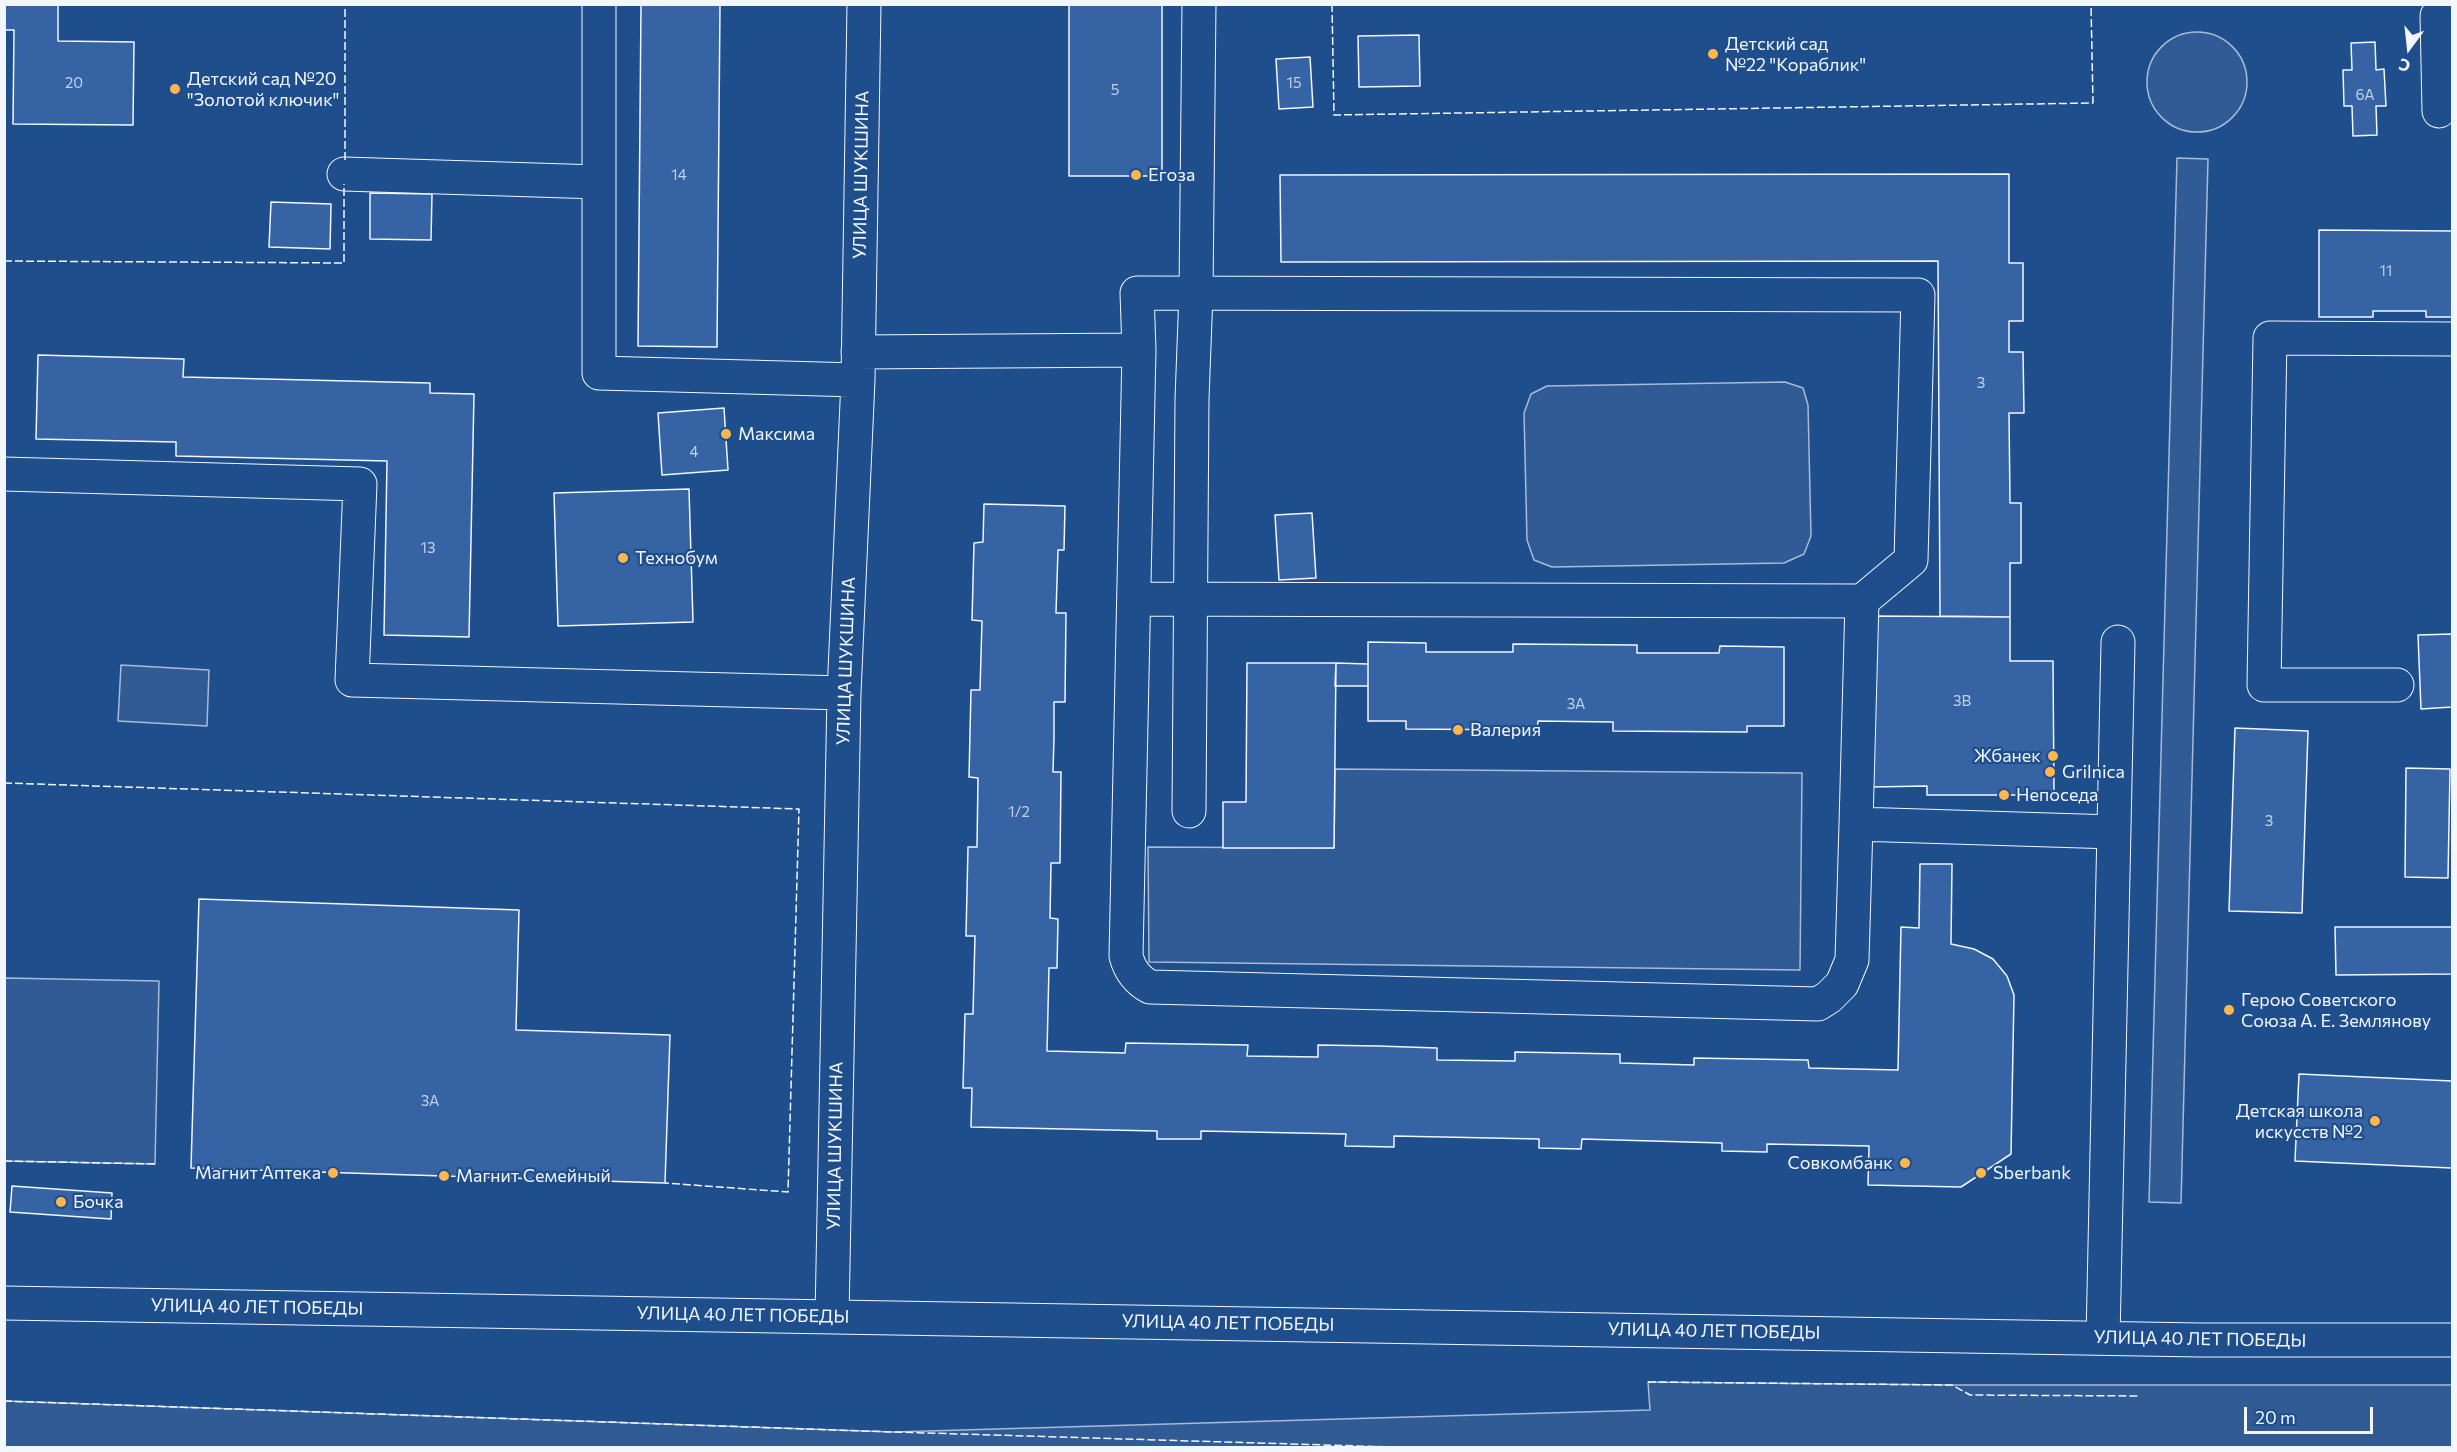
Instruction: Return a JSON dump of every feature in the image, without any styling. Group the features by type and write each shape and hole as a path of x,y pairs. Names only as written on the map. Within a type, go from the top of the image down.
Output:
{"street":[{"path":"600,4 599,373 858,366 1139,350"},
{"name":"УЛИЦА ШУКШИНА","path":"832,1317 844,693 858,366 864,4"},
{"path":"1189,811 1192,399 1196,293 1199,4"},
{"path":"2439,111 2437,16 2451,4"},
{"path":"344,174 599,182"},
{"path":"1134,599 1862,601 1911,560 1918,296 1137,293 1139,350 1126,956 1129,968 1140,982 1150,987 1818,1004 1842,984 1852,960 1862,601"},
{"path":"2397,685 2264,685 2270,338 2452,339"},
{"path":"4,474 360,484 352,680 844,693"},
{"path":"2103,1338 2118,642"},
{"path":"1856,824 2114,832"},
{"name":"УЛИЦА 40 ЛЕТ ПОБЕДЫ","path":"4,1303 2103,1338 2452,1340"}],"shaded area":[{"path":"2197,32 2225,40 2239,54 2247,82 2239,110 2225,124 2197,132 2169,124 2155,110 2147,82 2155,54 2169,40"},
{"path":"2177,158 2208,159 2181,1203 2149,1202"},
{"path":"1785,382 1803,388 1808,405 1811,536 1804,554 1784,563 1552,567 1534,560 1527,540 1524,413 1531,394 1547,386"},
{"path":"121,665 209,670 207,726 118,721"},
{"path":"1335,769 1802,773 1800,970 1149,962 1148,847 1334,848"},
{"path":"5,978 159,981 155,1164 5,1161"},
{"path":"1648,1382 1952,1385 2452,1385 2452,1447 4,1447 5,1401 893,1432 1650,1410"}],"building":[{"path":"4,4 58,4 58,41 134,42 133,125 13,124 14,30 4,30"},
{"path":"641,4 720,4 717,347 638,346"},
{"path":"1069,4 1162,4 1162,176 1069,176"},
{"path":"1419,35 1420,86 1359,87 1358,36"},
{"path":"2375,42 2376,70 2384,69 2386,106 2376,106 2377,135 2353,136 2352,106 2344,106 2343,70 2352,70 2351,43"},
{"path":"1310,57 1313,107 1279,109 1276,59"},
{"path":"2009,174 2009,263 2023,263 2023,321 2009,321 2009,352 2023,352 2024,413 2009,413 2010,503 2021,503 2021,563 2010,563 2010,617 1940,616 1938,261 1281,262 1280,175"},
{"path":"370,193 432,194 431,240 370,239"},
{"path":"271,202 331,204 330,249 269,247"},
{"path":"2319,230 2452,231 2452,317 2426,317 2426,311 2373,311 2373,317 2319,317"},
{"path":"38,355 184,359 183,377 430,383 430,393 474,394 469,637 384,635 387,461 176,456 176,442 36,439"},
{"path":"724,408 728,470 662,475 658,413"},
{"name":"Технобум","path":"689,489 693,622 558,626 554,493"},
{"path":"984,504 1065,506 1064,550 1058,550 1056,613 1066,613 1065,702 1054,702 1053,772 1061,772 1060,863 1051,863 1050,918 1058,919 1057,968 1049,968 1047,1051 1125,1053 1126,1043 1248,1045 1247,1056 1318,1057 1318,1045 1378,1046 1437,1048 1437,1060 1515,1061 1515,1052 1620,1054 1620,1063 1694,1065 1694,1058 1808,1060 1809,1068 1898,1070 1901,927 1919,928 1920,864 1952,864 1951,944 1974,949 1993,959 2007,976 2014,995 2011,1154 1961,1187 1868,1185 1869,1146 1767,1144 1767,1152 1722,1151 1722,1143 1582,1139 1581,1149 1539,1148 1539,1139 1394,1136 1394,1147 1345,1146 1346,1134 1201,1131 1201,1139 1157,1139 1157,1131 971,1127 972,1088 963,1088 965,1014 973,1014 975,936 966,936 968,847 977,847 978,778 969,777 971,690 980,690 982,621 972,620 974,543 983,542"},
{"path":"1312,513 1316,578 1279,580 1275,515"},
{"path":"1871,616 2010,617 2010,661 2053,661 2054,795 1927,795 1927,786 1871,787"},
{"path":"2452,634 2452,707 2421,709 2418,635"},
{"path":"1368,642 1426,643 1426,652 1513,652 1513,644 1637,645 1637,653 1719,653 1720,646 1784,647 1784,726 1747,726 1747,732 1613,731 1613,722 1538,721 1537,730 1406,729 1406,721 1368,721"},
{"path":"1247,663 1336,663 1334,848 1223,848 1223,802 1246,802"},
{"path":"1336,663 1368,664 1368,686 1335,686"},
{"path":"2235,728 2308,731 2302,913 2229,911"},
{"path":"2406,768 2450,769 2448,878 2405,877"},
{"path":"199,899 519,910 516,1030 670,1035 665,1183 191,1168"},
{"path":"2335,927 2452,927 2452,974 2336,975"},
{"name":"Детская школа искусств №2","path":"2299,1074 2452,1081 2452,1168 2295,1161"},
{"name":"Бочка","path":"12,1186 112,1193 111,1219 10,1212"}],"fence":[{"path":"345,4 345,160"},
{"path":"1332,4 1334,115 2093,103 2091,4"},
{"path":"4,261 344,263 344,184"},
{"path":"4,783 799,809 788,1192 665,1183"},
{"path":"4,1161 155,1164"},
{"path":"1648,1382 1952,1385 1970,1395 2140,1396"},
{"path":"4,1401 1425,1448"}],"place":[{"name":"Детский сад №22 \"Кораблик\"","path":"1713,54"},
{"name":"Детский сад №20 \"Золотой ключик\"","path":"175,89"},
{"name":"Егоза","path":"1136,175"},
{"name":"Максима","path":"726,434"},
{"name":"Технобум","path":"623,558"},
{"name":"Валерия","path":"1458,730"},
{"name":"Жбанек","path":"2053,756"},
{"name":"Grilnica","path":"2050,772"},
{"name":"Непоседа","path":"2004,795"},
{"name":"Герою Советского Союза А. Е. Землянову","path":"2229,1010"},
{"name":"Детская школа искусств №2","path":"2375,1121"},
{"name":"Совкомбанк","path":"1905,1163"},
{"name":"Магнит Аптека","path":"333,1173"},
{"name":"Sberbank","path":"1981,1173"},
{"name":"Магнит Семейный","path":"444,1176"},
{"name":"Бочка","path":"61,1202"}]}
